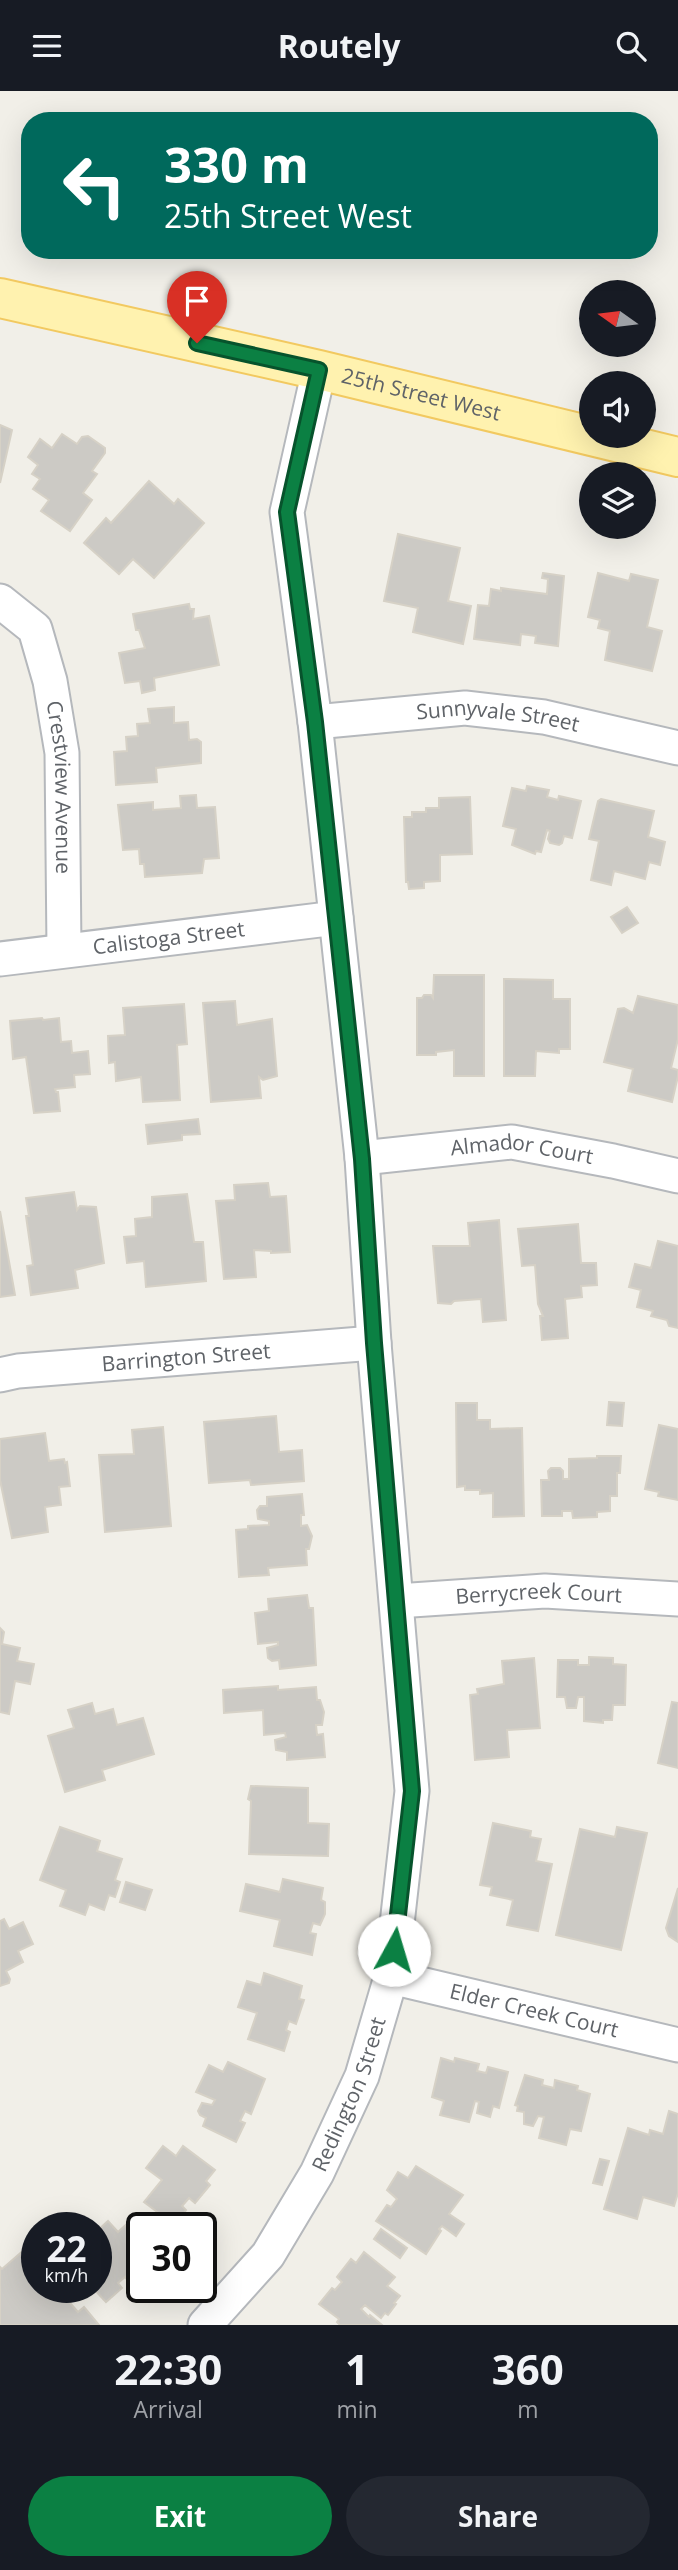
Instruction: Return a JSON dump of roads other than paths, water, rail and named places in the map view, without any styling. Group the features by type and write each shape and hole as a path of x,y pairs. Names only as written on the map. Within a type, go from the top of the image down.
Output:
{"main road":[{"name":"25th Street West","path":"0,298 319,370 678,457"}],"street":[{"name":"Redington Street","path":"205,2325 268,2255 317,2173 362,2076 391,1977 412,1791 374,1343 362,1159 315,722 287,512 319,370"},
{"name":"Crestview Avenue","path":"0,601 35,628 50,681 62,753 64,949"},
{"name":"Sunnyvale Street","path":"315,722 465,708 544,717 678,748"},
{"name":"Calistoga Street","path":"0,959 64,949 336,918"},
{"name":"Almador Court","path":"362,1159 512,1142 678,1176"},
{"name":"Barrington Street","path":"0,1375 18,1371 374,1343"},
{"name":"Berrycreek Court","path":"397,1601 545,1591 678,1598"},
{"name":"Elder Creek Court","path":"391,1977 678,2045"}]}
